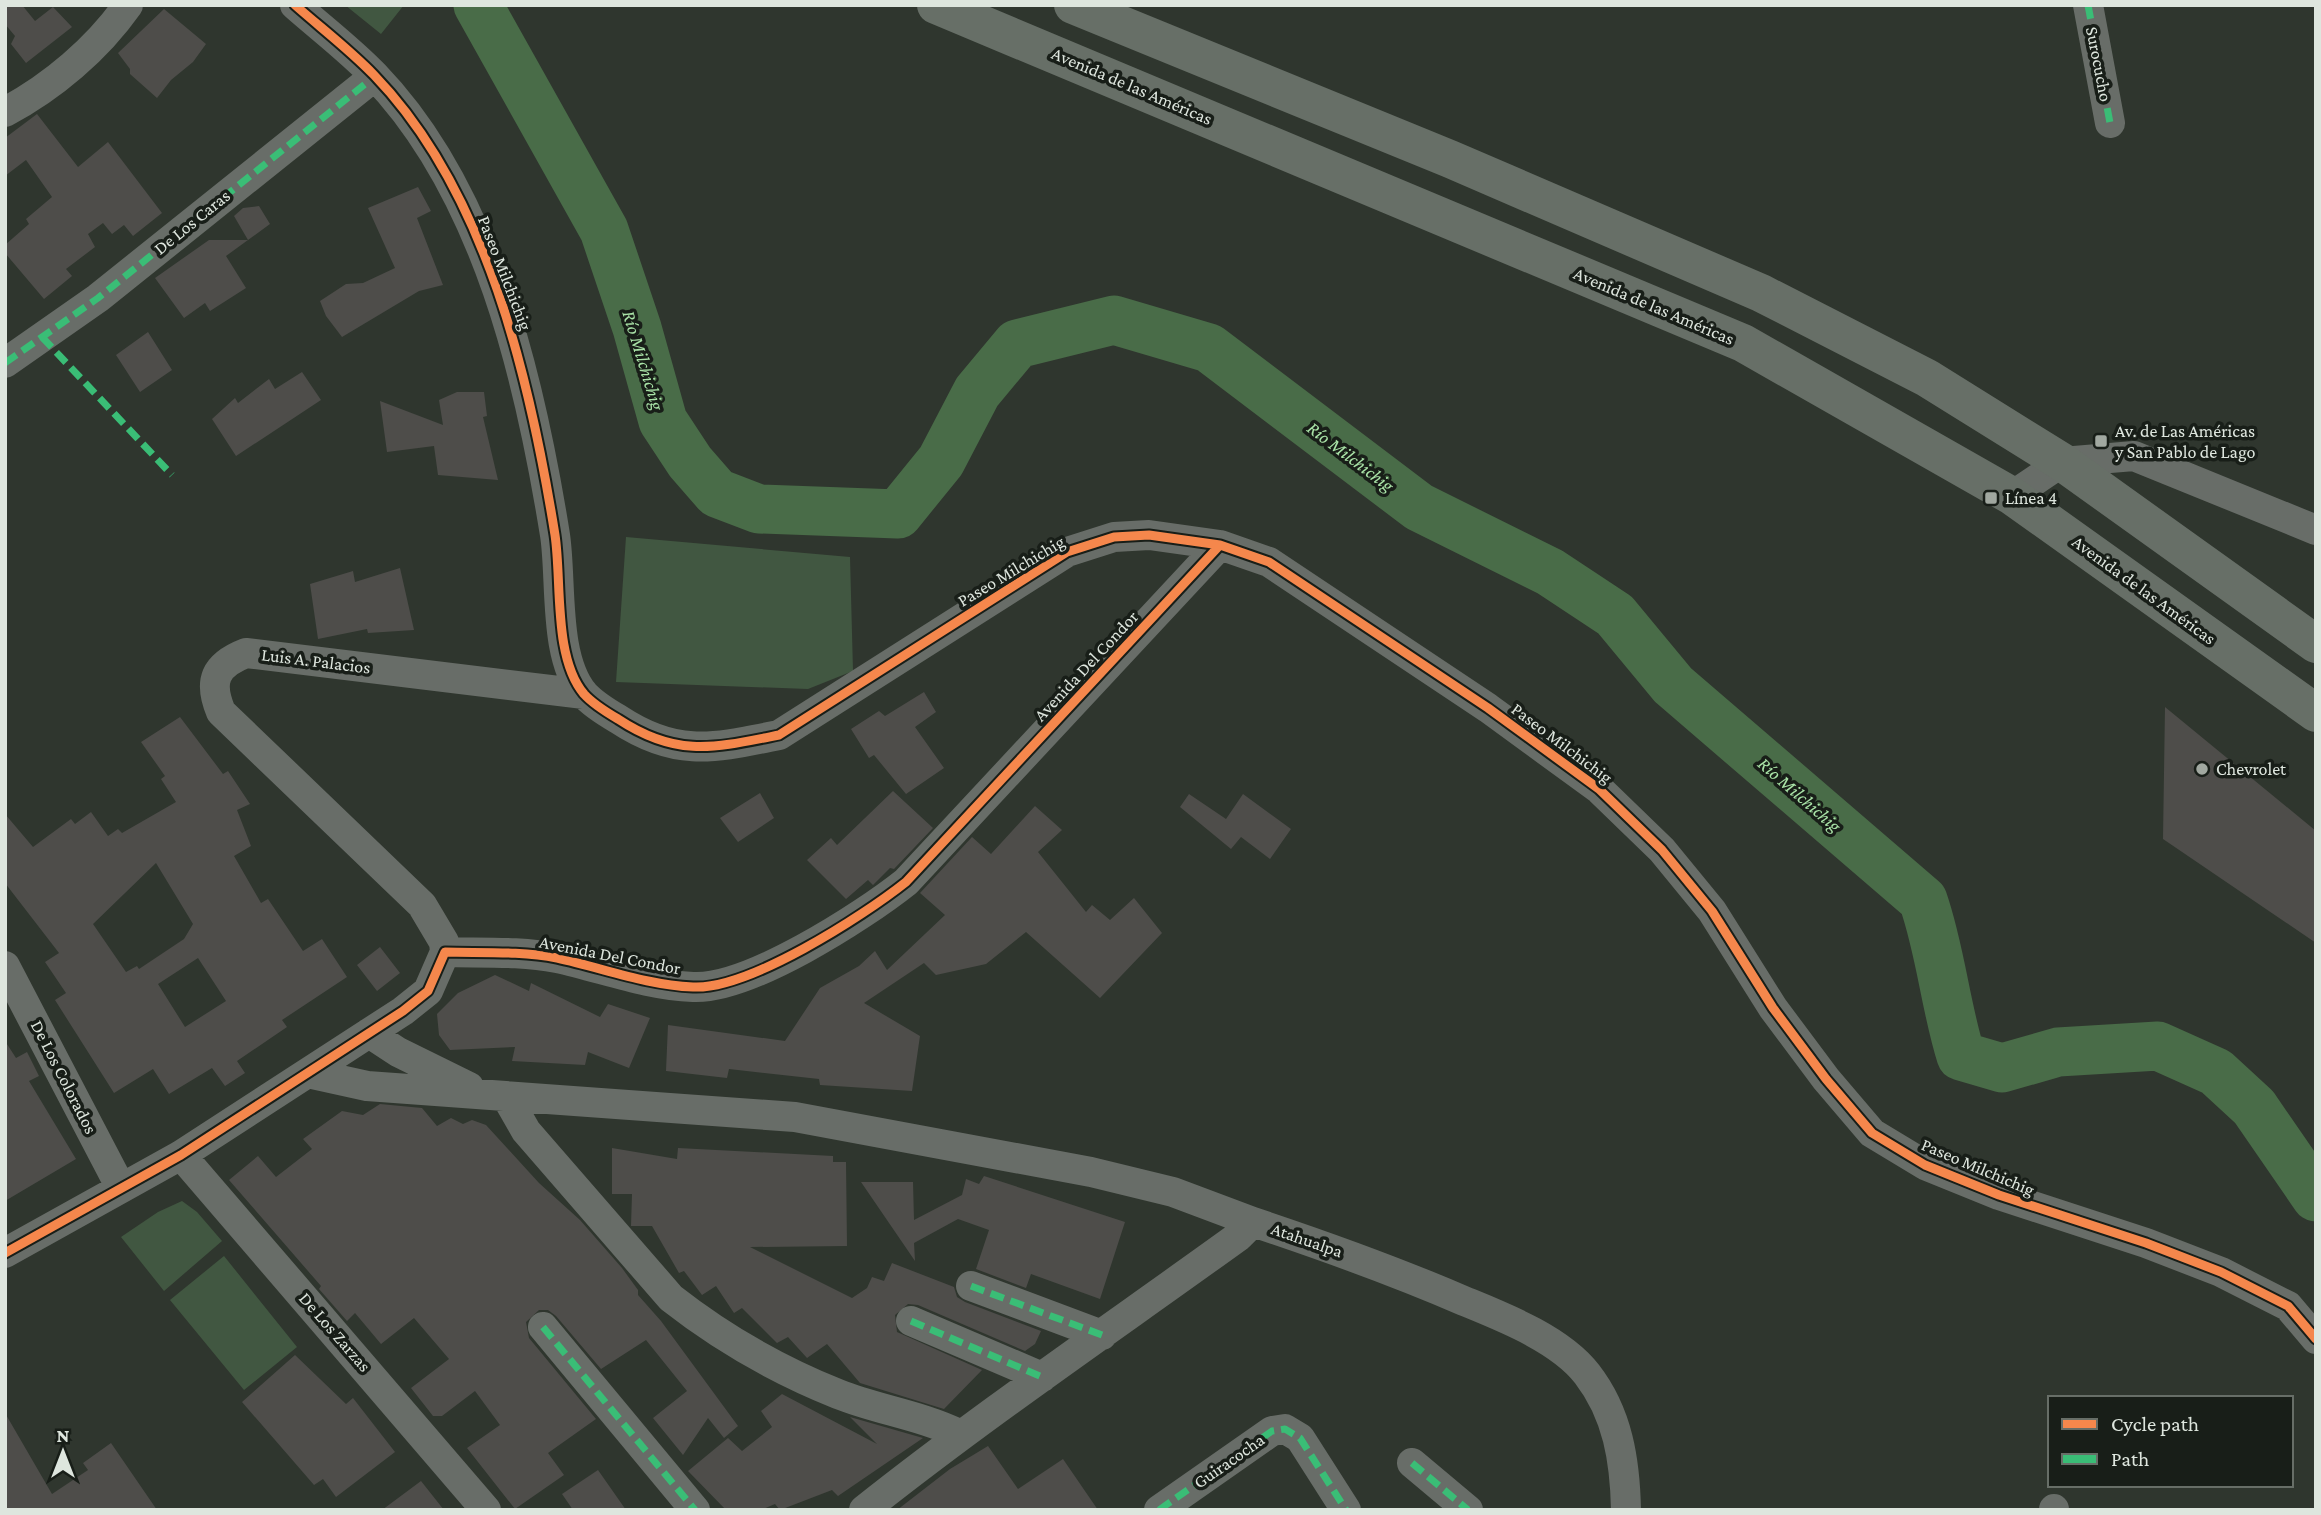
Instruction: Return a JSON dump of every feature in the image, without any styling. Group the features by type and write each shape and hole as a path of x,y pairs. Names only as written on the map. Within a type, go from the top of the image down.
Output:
{"main road":[{"name":"Avenida de las Américas","path":"936,5 1743,343 2012,496 2316,713"},
{"path":"1073,5 1450,159 1761,293 1927,378 2062,462 2316,644"}],"street":[{"path":"5,112 38,94 113,27 128,5"},
{"name":"Paseo Milchichig","path":"295,5 375,76 414,126 458,194 510,320 545,477 556,544 562,627 571,674 584,694 638,733 682,748 727,745 779,735 1067,552 1114,537 1149,535 1220,545 1269,562 1488,708 1600,789 1662,850 1712,911 1773,1008 1826,1079 1872,1133 1925,1165 1999,1195 2146,1243 2221,1272 2288,1307 2316,1339"},
{"name":"Surocucho","path":"2088,5 2110,122"},
{"name":"De Los Caras","path":"5,363 98,298 375,76"},
{"path":"2012,496 2062,462 2134,456 2316,530"},
{"name":"Avenida Del Condor","path":"445,952 555,958 640,981 695,987 734,981 766,967 876,906 906,882 1220,545"},
{"name":"Luis A. Palacios","path":"445,952 444,942 422,905 220,712 214,696 217,671 227,660 246,653 584,694"},
{"path":"5,1253 181,1155 369,1033 428,992 445,952"},
{"name":"De Los Colorados","path":"5,966 121,1188"},
{"path":"369,1033 398,1052 494,1095 671,1298 700,1321 744,1349 839,1394 931,1420 959,1434"},
{"path":"308,1073 366,1086 795,1117 1090,1172 1173,1192 1253,1222"},
{"name":"De Los Zarzas","path":"181,1155 486,1510"},
{"name":"Atahualpa","path":"864,1510 959,1434 1102,1335 1239,1236 1253,1222 1420,1282 1522,1325 1545,1339 1587,1373 1613,1418 1625,1464 1626,1510"},
{"path":"971,1286 1102,1335"},
{"path":"911,1321 1042,1377"},
{"path":"543,1327 695,1510"},
{"name":"Guiracocha","path":"1160,1510 1272,1431 1286,1429 1300,1438 1346,1510"},
{"path":"1412,1463 1468,1510"}],"green space":[{"path":"345,5 404,5 381,34"},
{"path":"626,537 850,557 853,671 808,689 616,682"},
{"path":"182,1201 197,1212 222,1241 164,1291 121,1237 158,1212"},
{"path":"224,1256 297,1347 244,1390 170,1300"}],"building":[{"path":"5,5 22,5 35,21 53,7 72,27 26,63 11,44 15,36 5,24"},
{"path":"164,9 206,44 193,62 171,80 157,98 130,74 130,69 118,53"},
{"path":"37,114 78,167 108,142 162,213 133,236 124,225 112,234 103,223 88,234 95,247 66,269 72,276 44,299 5,253 5,245 29,224 26,219 52,197 26,160 5,176 5,138"},
{"path":"418,187 431,211 417,218 443,285 419,291 342,337 326,316 320,301 346,284 363,283 395,268 368,208"},
{"path":"259,206 270,224 248,240 234,216 243,208"},
{"path":"209,240 248,240 226,256 246,288 210,311 205,303 184,318 155,278"},
{"path":"148,332 172,370 140,392 116,355"},
{"path":"302,372 321,400 236,456 212,419 235,398 238,403 269,379 275,389"},
{"path":"457,392 484,392 487,416 483,417 498,480 438,475 434,446 387,452 380,401 443,425 439,400"},
{"path":"400,568 414,630 368,633 367,629 318,639 310,584 353,571 355,582"},
{"path":"924,692 936,712 915,727 944,768 906,794 874,755 869,758 851,729 879,711 885,716"},
{"name":"Chevrolet","path":"2165,707 2316,831 2316,943 2163,839"},
{"path":"180,717 223,774 228,771 250,804 237,810 251,846 234,856 261,903 268,899 303,951 322,939 347,977 282,1020 287,1027 237,1061 245,1073 225,1086 212,1068 169,1094 153,1069 114,1093 55,1000 66,993 45,962 59,953 5,883 5,814 33,847 71,819 75,824 91,812 108,836 118,829 122,833 176,802 161,779 165,776 141,742","holes":["156,863 193,924 184,939 139,969 137,966 126,972 93,924","198,958 226,1001 185,1027 158,984"]},
{"path":"893,791 933,828 894,869 890,868 873,885 868,880 846,899 807,860 831,838 837,845"},
{"path":"760,793 774,818 738,842 720,818"},
{"path":"1189,794 1226,819 1243,794 1291,829 1270,859 1241,837 1231,849 1180,807"},
{"path":"1035,806 1062,830 1038,852 1086,912 1092,905 1110,920 1134,898 1162,933 1100,998 1026,932 986,964 936,975 924,963 864,1003 920,1036 912,1091 820,1085 819,1079 729,1069 727,1078 666,1071 668,1025 785,1041 820,988 859,966 875,951 887,970 945,915 920,893 972,837 991,854"},
{"path":"380,947 400,973 377,991 357,965"},
{"path":"495,975 529,991 531,983 600,1017 608,1004 650,1018 629,1068 588,1052 585,1065 512,1061 515,1047 450,1050 439,1035 437,1014 458,993"},
{"path":"5,1041 16,1058 27,1052 39,1076 29,1081 76,1159 5,1201"},
{"path":"380,1104 422,1108 437,1126 451,1118 463,1124 472,1120 486,1125 539,1183 580,1220 622,1268 638,1290 638,1295 661,1321 738,1426 724,1438 708,1418 683,1455 653,1418 687,1391 646,1340 601,1369 556,1316 548,1310 539,1310 526,1322 529,1338 596,1419 548,1453 564,1475 515,1509 467,1448 500,1425 475,1391 442,1416 433,1416 411,1388 449,1359 414,1318 381,1344 355,1313 347,1321 319,1289 321,1286 229,1180 258,1156 276,1177 312,1149 303,1139 342,1111 363,1115"},
{"path":"612,1148 677,1159 678,1148 833,1156 833,1162 846,1162 847,1246 750,1247 852,1298 867,1288 872,1277 884,1281 892,1263 954,1287 957,1297 965,1302 1041,1331 1035,1344 1025,1351 918,1305 908,1304 895,1315 897,1332 982,1370 944,1409 860,1383 827,1344 807,1358 788,1337 777,1343 742,1308 734,1313 716,1286 702,1295 684,1271 679,1273 652,1226 631,1226 632,1194 612,1194"},
{"path":"984,1176 1125,1222 1100,1299 1031,1274 1026,1288 976,1269 989,1230 958,1219 914,1243 915,1261 861,1182 913,1182 914,1220 962,1195 966,1179 979,1184"},
{"path":"295,1355 346,1404 353,1398 395,1452 336,1497 323,1479 314,1485 242,1402"},
{"path":"782,1394 877,1444 850,1417 923,1438 838,1496 832,1490 780,1510 775,1504 761,1510 726,1510 688,1471 728,1438 742,1451 772,1427 761,1411"},
{"path":"5,1413 52,1494 88,1470 83,1463 111,1443 157,1510 5,1510"},
{"path":"988,1446 1018,1489 1063,1459 1098,1510 897,1510 950,1469"},
{"path":"598,1470 626,1510 573,1510 562,1494"},
{"path":"421,1481 444,1510 382,1510"}],"waterway":[{"name":"Río Milchichig","path":"478,5 604,230 637,328 663,421 690,462 717,493 759,509 898,514 941,461 977,392 1017,344 1114,320 1209,348 1419,507 1550,572 1615,615 1673,685 1923,900 1961,1056 2002,1068 2058,1052 2158,1046 2216,1072 2254,1107 2316,1197"}],"marked path":[{"path":"2088,5 2110,123"},
{"path":"5,363 98,298 375,76"},
{"path":"42,337 172,475"},
{"path":"971,1286 1102,1335"},
{"path":"911,1321 1042,1377"},
{"path":"543,1327 695,1510"},
{"path":"1159,1510 1272,1431 1285,1429 1300,1438 1346,1510"},
{"path":"1412,1463 1468,1510"}],"cycle path":[{"path":"295,5 365,66 413,122 446,174 474,231 498,290 532,414 555,535 560,618 567,660 584,694 604,711 639,731 678,745 715,746 779,735 1067,552 1114,537 1149,535 1220,545 1269,562 1488,708 1599,789 1662,850 1712,911 1773,1008 1826,1079 1872,1133 1925,1165 1999,1195 2146,1243 2221,1272 2288,1306 2316,1339"},
{"path":"5,1253 181,1155 403,1011 428,991 445,952 543,956 641,980 693,987 716,985 743,977 804,949 862,914 906,882 1220,545"}],"place":[{"name":"Av. de Las Américas y San Pablo de Lago","path":"2101,441"},
{"name":"Línea 4","path":"1991,498"},
{"name":"Chevrolet","path":"2202,769"}]}
